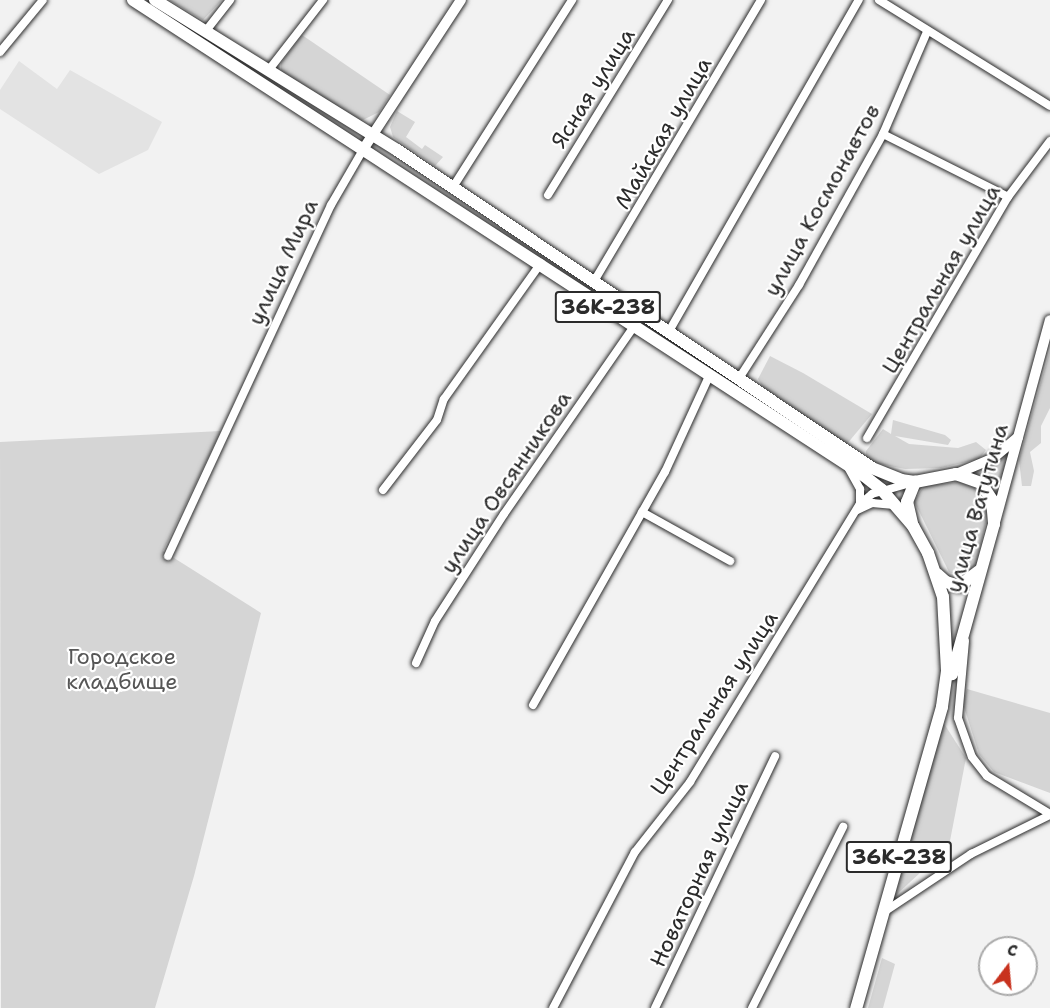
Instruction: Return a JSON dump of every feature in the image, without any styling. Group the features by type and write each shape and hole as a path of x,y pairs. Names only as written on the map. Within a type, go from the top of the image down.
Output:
{"main road":[{"name":"36К-238","path":"133,0 541,263 844,463 882,490 913,526 936,573 948,643 942,707 856,1008"},
{"path":"155,0 453,187 872,468 915,482 956,474 992,459 1020,435"},
{"name":"улица Мира","path":"364,148 461,0"},
{"name":"улица Ватутина","path":"942,707 1020,435 1050,320"},
{"path":"956,474 973,479 986,488 992,501 994,524"},
{"path":"913,526 907,502 915,482"},
{"path":"936,573 946,582 959,586 974,578 981,566"}],"street":[{"path":"0,52 43,0"},
{"path":"205,32 230,0"},
{"path":"268,71 323,0"},
{"path":"453,187 572,0"},
{"name":"Ясная улица","path":"548,195 668,0"},
{"name":"Майская улица","path":"593,283 761,0"},
{"path":"668,333 859,0"},
{"path":"879,0 927,32 1050,106"},
{"name":"улица Космонавтов","path":"738,380 799,285 883,134 927,32"},
{"path":"883,134 1008,197"},
{"name":"Центральная улица","path":"867,438 1008,197 1050,141"},
{"name":"улица Мира","path":"168,556 331,205 364,148"},
{"path":"382,490 437,420 444,399 541,263"},
{"name":"улица Овсянникова","path":"416,663 435,621 491,534 635,325"},
{"path":"533,705 691,422 710,374"},
{"path":"844,463 857,480 860,504"},
{"name":"Центральная улица","path":"553,1008 635,852 690,782 860,504 882,490 915,482"},
{"path":"854,513 872,503 896,506"},
{"path":"642,513 730,561"},
{"path":"966,623 958,703 961,732 972,757 987,776 1050,815"},
{"name":"Новаторная улица","path":"656,1008 775,756"},
{"path":"884,912 971,854 1050,815"},
{"path":"752,1008 843,827"}],"shaded area":[{"path":"19,61 57,89 70,70 162,122 148,150 99,174 0,109 0,90"}],"green space":[{"path":"169,0 222,0 203,20"},
{"path":"302,35 390,95 379,112 361,121 281,71 281,63"},
{"path":"397,111 415,122 406,137 422,149 425,145 443,157 435,166 393,137 390,127"},
{"path":"1050,350 1050,408 1041,426 1041,443 1030,452 1034,471 1031,486 1022,486 1019,460"},
{"path":"770,356 872,414 846,445 763,387 758,379"},
{"path":"893,420 945,435 951,440 948,445 895,436 909,444 958,448 976,442 986,450 979,459 941,468 905,469 875,463 866,458 866,451 883,429 891,434"},
{"name":"Городское кладбище","path":"221,431 163,551 261,613 194,876 155,1008 1,1008 0,442"},
{"path":"1012,450 998,499 987,481 969,473"},
{"path":"959,482 975,488 988,512 977,563 962,577 949,572 914,501 924,486"},
{"path":"967,689 1050,713 1050,793 994,772 979,754 963,704"},
{"path":"943,722 966,758 949,846 895,896"},
{"path":"882,958 895,964 883,1008 868,1008"}]}
